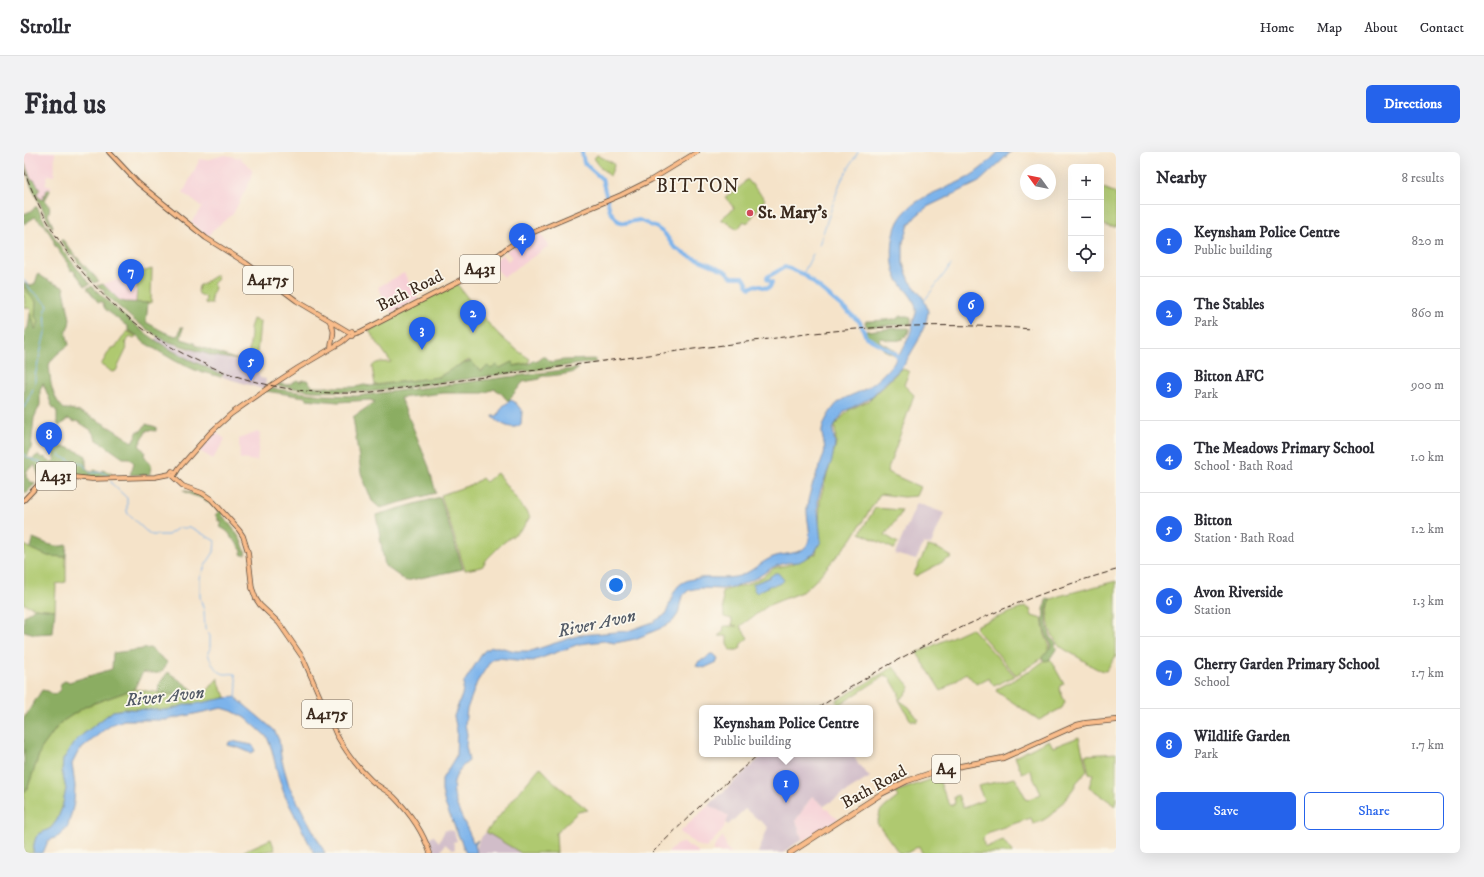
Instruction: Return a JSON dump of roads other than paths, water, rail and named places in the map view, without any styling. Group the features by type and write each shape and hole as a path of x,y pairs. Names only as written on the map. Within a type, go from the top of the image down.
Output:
{"highway":[{"name":"Bath Road","path":"790,853 887,791 916,778 940,770 1006,757 1077,725 1116,720"}],"main road":[{"name":"A4175","path":"109,152 138,182 206,238 246,263 297,301 350,334"},
{"name":"Bath Road","path":"173,474 222,421 272,384 331,348 350,334 476,272 512,244 527,236 636,188 697,152"},
{"path":"330,322 334,333 331,348"},
{"name":"A4175","path":"173,474 183,486 202,493 211,499 239,530 243,536 248,552 252,588 256,599 279,624 303,658 342,745 370,779 392,796 407,812 423,836 430,853"},
{"name":"A431","path":"24,500 41,482 53,477 64,476 105,479 149,477 173,474"}],"water":[{"path":"998,152 1011,152 979,182 927,207 916,216 909,225 903,242 903,264 910,281 923,298 927,307 928,312 926,322 918,341 904,365 870,398 845,411 836,423 833,430 835,444 832,460 818,499 821,541 814,554 799,562 785,563 773,567 758,577 738,586 722,589 700,588 689,590 682,596 678,614 673,621 666,626 635,639 615,643 604,641 579,644 533,661 498,658 492,659 477,682 467,709 465,724 467,734 466,746 469,761 460,770 455,780 455,800 459,811 473,842 474,843 478,840 475,845 477,853 466,853 445,804 442,791 442,779 456,756 457,731 454,716 462,695 464,682 484,651 492,647 499,647 515,651 531,651 580,635 628,631 653,622 665,615 673,594 678,586 688,580 740,576 773,557 801,551 809,541 807,508 812,487 825,451 822,431 826,420 840,401 872,384 888,369 896,360 908,340 912,329 916,313 915,305 897,278 893,266 892,250 894,234 898,222 911,206 929,195 967,178 984,166"},
{"path":"511,400 515,402 522,411 521,424 514,427 506,426 493,417 497,416 503,406"},
{"path":"775,573 778,573 784,580 779,584 769,586 757,593 753,584 768,578"},
{"path":"710,654 713,654 718,658 717,662 704,668 696,666 699,661 705,659"},
{"path":"235,697 274,730 279,740 281,757 289,786 325,853 314,853 285,796 267,737 247,719 232,711 222,708 166,720 124,720 113,724 104,730 78,752 72,764 75,786 74,803 68,826 59,836 48,841 43,853 33,853 36,837 51,828 57,820 62,808 66,789 62,771 63,760 73,744 82,735 113,711 125,709 168,710 188,704"},
{"path":"232,741 252,745 255,748 255,751 251,753 228,745 229,742"}],"waterway":[{"path":"582,152 584,163 602,179 610,211 618,221 624,223 639,220 657,228 665,234 674,247 689,256 724,270 732,277 743,277 750,288 756,285 767,288 770,287 772,282 768,280 767,277 785,267 803,274 860,322 866,337 895,353 900,359"},
{"path":"819,245 840,183 858,152"},
{"path":"803,274 813,254"},
{"path":"924,301 951,265"},
{"path":"24,280 31,290 47,304 48,307 45,311 46,328 35,382 24,408"},
{"path":"24,454 26,457 41,463"},
{"path":"59,455 72,462 81,463 91,473 102,472 108,476"},
{"path":"111,481 112,484 127,498 128,514 152,535 168,535 178,528 192,528 215,541 214,552 205,566 200,578 200,597 204,611 205,628 210,636 210,649 208,652 210,659 214,666 222,673 235,674 237,683 236,699"}],"railway":[{"path":"24,170 48,222 79,268 117,308 160,340 208,366 260,383 315,392 372,392 834,331 918,326 975,326 1031,329"},
{"path":"823,705 889,665 962,627 1037,596 1116,570"},
{"path":"652,853 703,803 756,757"}],"place":[{"name":"St. Mary's","path":"750,213"},
{"name":"The Meadows Primary School","path":"522,256"},
{"name":"Cherry Garden Primary School","path":"131,292"},
{"name":"Avon Riverside","path":"971,325"},
{"name":"The Stables","path":"473,333"},
{"name":"Bitton AFC","path":"422,350"},
{"name":"Bitton","path":"251,381"},
{"name":"Wildlife Garden","path":"49,455"},
{"name":"Keynsham Police Centre","path":"786,803"}],"district":[{"name":"BITTON","path":"698,186"}],"water label":[{"name":"River Avon","path":"597,624"},
{"name":"River Avon","path":"165,697"}]}
